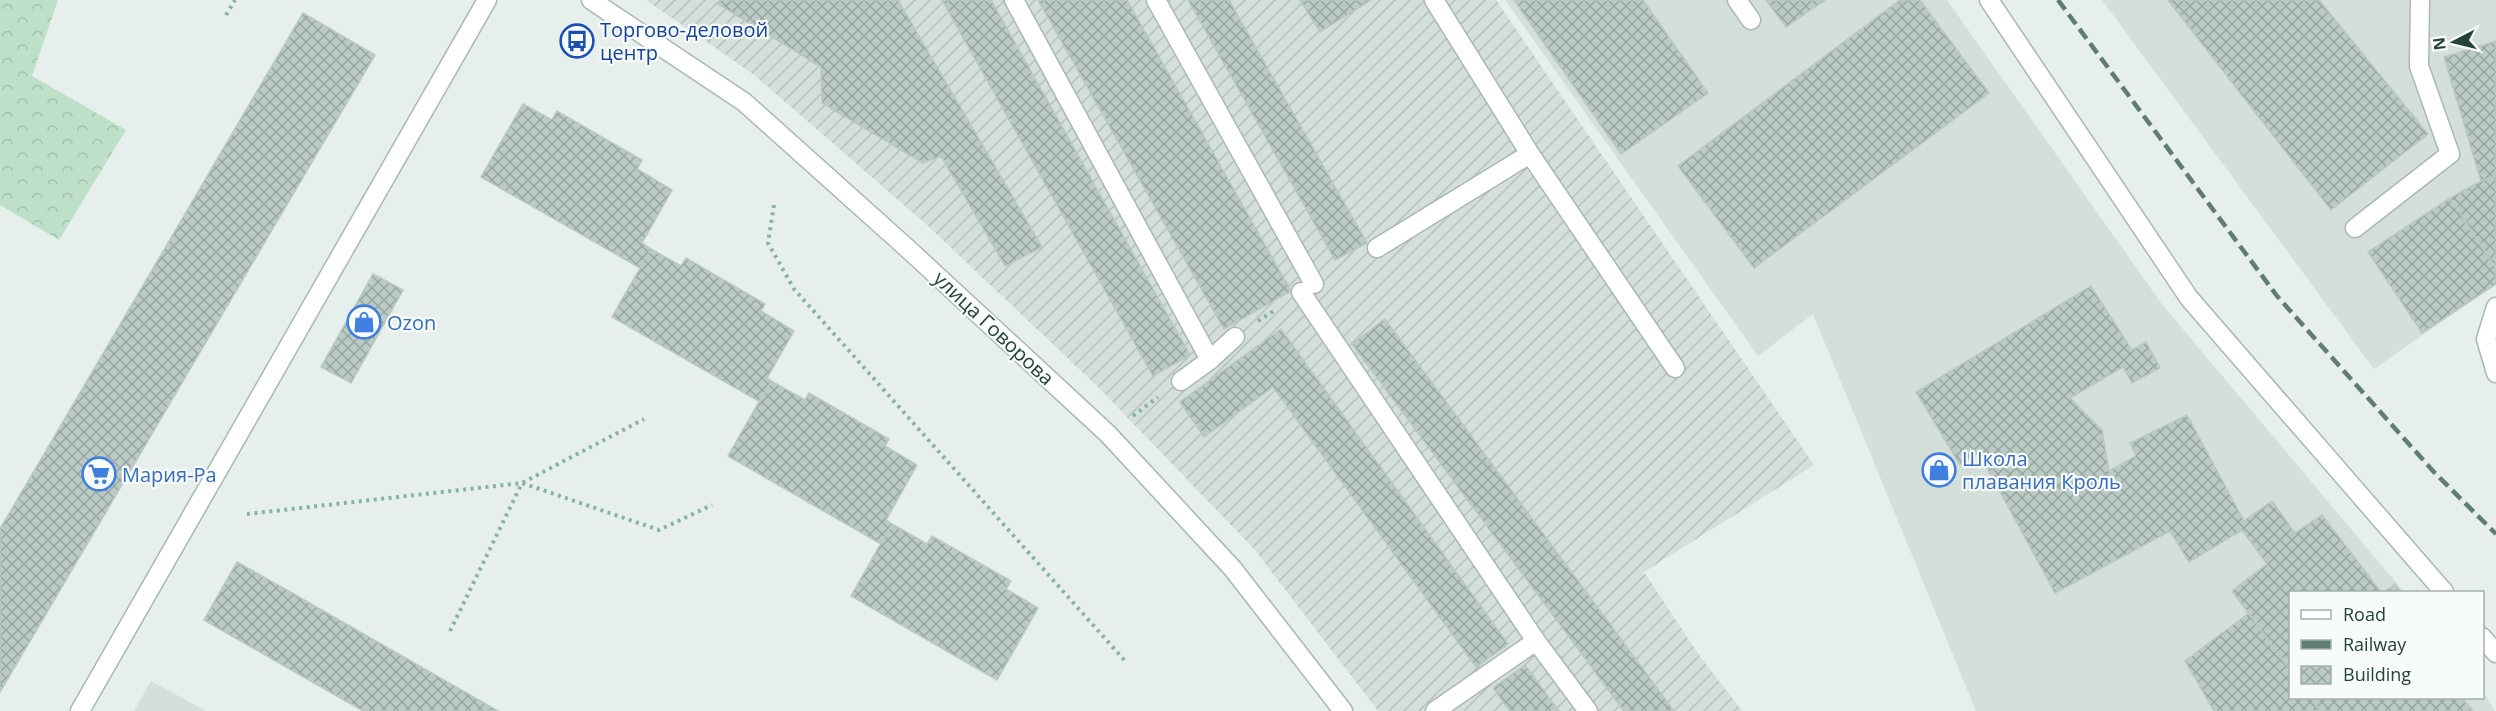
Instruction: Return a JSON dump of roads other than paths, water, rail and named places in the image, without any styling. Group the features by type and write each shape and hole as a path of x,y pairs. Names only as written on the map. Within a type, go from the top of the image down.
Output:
{"street":[{"path":"80,711 487,0"},
{"name":"улица Говорова","path":"591,0 744,102 907,248 1108,434 1233,569 1343,711"},
{"path":"1014,0 1210,360"},
{"path":"1156,0 1308,288 1536,641 1588,711"},
{"path":"1434,0 1530,154 1675,368"},
{"path":"1737,0 1751,20"},
{"path":"1989,0 2189,298 2443,591"},
{"path":"2355,228 2450,154 2419,66 2420,0"},
{"path":"1377,248 1530,154"},
{"path":"2496,308 2486,339 2496,373"},
{"path":"1181,381 1210,360 1235,337"},
{"path":"2484,639 2496,653"},
{"path":"1436,711 1536,641"}],"railway":[{"path":"2058,0 2277,296 2433,471 2496,534"}],"place":[{"name":"Торгово-деловой центр","path":"577,41"},
{"name":"Ozon","path":"364,322"},
{"name":"Школа плавания Кроль","path":"1939,470"},
{"name":"Мария-Ра","path":"99,474"}]}
